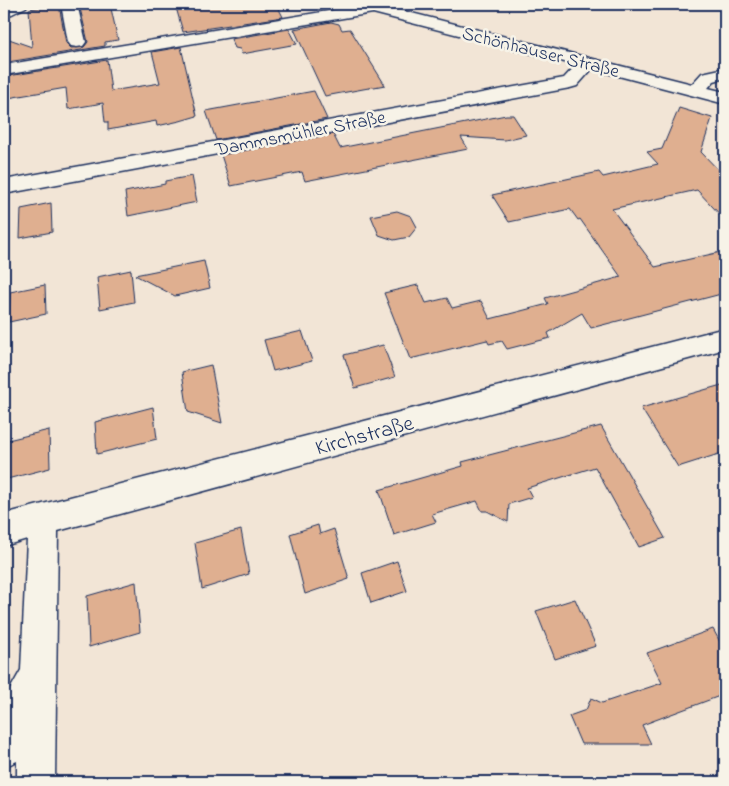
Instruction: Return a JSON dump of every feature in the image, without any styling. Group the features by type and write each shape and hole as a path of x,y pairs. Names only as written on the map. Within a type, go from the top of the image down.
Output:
{"street":[{"path":"4,13 20,4"},
{"path":"69,4 77,42"},
{"path":"4,70 365,6"},
{"name":"Schönhauser Straße","path":"365,6 725,98"},
{"name":"Dammsmühler Straße","path":"4,187 570,82 589,62"},
{"path":"696,90 708,77 725,73"},
{"name":"Kirchstraße","path":"4,530 725,338"},
{"path":"36,782 43,519"},
{"path":"4,748 18,710 39,673"}],"building":[{"path":"79,4 110,4 118,40 105,42 105,46 8,62 9,39 32,47 29,9 59,5 66,43 71,48 84,47 88,42"},
{"path":"175,4 269,4 269,7 277,5 283,17 183,32"},
{"path":"331,22 339,24 342,30 350,29 385,85 325,96 294,29"},
{"path":"289,29 297,44 242,54 240,49 235,48 231,39"},
{"path":"181,47 197,116 157,126 156,121 108,130 103,103 68,109 66,88 8,98 8,76 107,60 111,91 160,83 152,52"},
{"path":"314,91 327,119 216,140 206,111"},
{"path":"679,108 712,118 701,152 725,177 725,220 697,190 612,209 655,267 725,251 725,293 591,328 582,313 548,333 550,338 507,349 502,341 489,344 487,340 410,359 384,293 418,285 426,303 447,298 452,308 481,301 490,319 548,304 545,298 621,277 580,219 578,220 570,209 509,222 492,195 599,172 603,177 658,164 647,152 662,149"},
{"path":"513,115 526,135 505,140 461,137 468,149 305,181 302,172 231,186 221,155 333,134 340,148"},
{"path":"192,176 197,202 128,216 125,192 165,184 165,181"},
{"path":"51,203 52,232 20,238 21,209"},
{"path":"397,211 411,216 417,227 409,237 394,240 379,235 371,216"},
{"path":"204,261 210,288 175,296 135,275"},
{"path":"131,270 134,302 100,309 97,277"},
{"path":"45,285 46,314 9,322 10,292"},
{"path":"302,331 312,361 273,371 264,340"},
{"path":"383,345 395,377 355,388 344,355"},
{"path":"211,365 222,423 188,412 182,372"},
{"path":"725,384 725,452 678,467 641,408"},
{"path":"153,407 157,439 97,454 95,422"},
{"path":"601,426 665,538 639,547 595,467 527,488 532,497 509,504 508,522 487,511 482,511 477,501 432,514 436,522 394,535 379,490 463,466 462,462"},
{"path":"49,430 50,468 7,479 8,440"},
{"path":"318,525 320,534 334,529 349,579 305,594 290,534"},
{"path":"241,530 249,574 202,589 195,543"},
{"path":"397,561 407,591 371,603 362,573"},
{"path":"136,582 140,632 89,647 87,596"},
{"path":"575,599 596,646 555,659 536,611"},
{"path":"713,629 725,651 725,694 642,725 651,744 581,744 569,716 586,710 591,698 602,703 662,683 647,653"}]}
